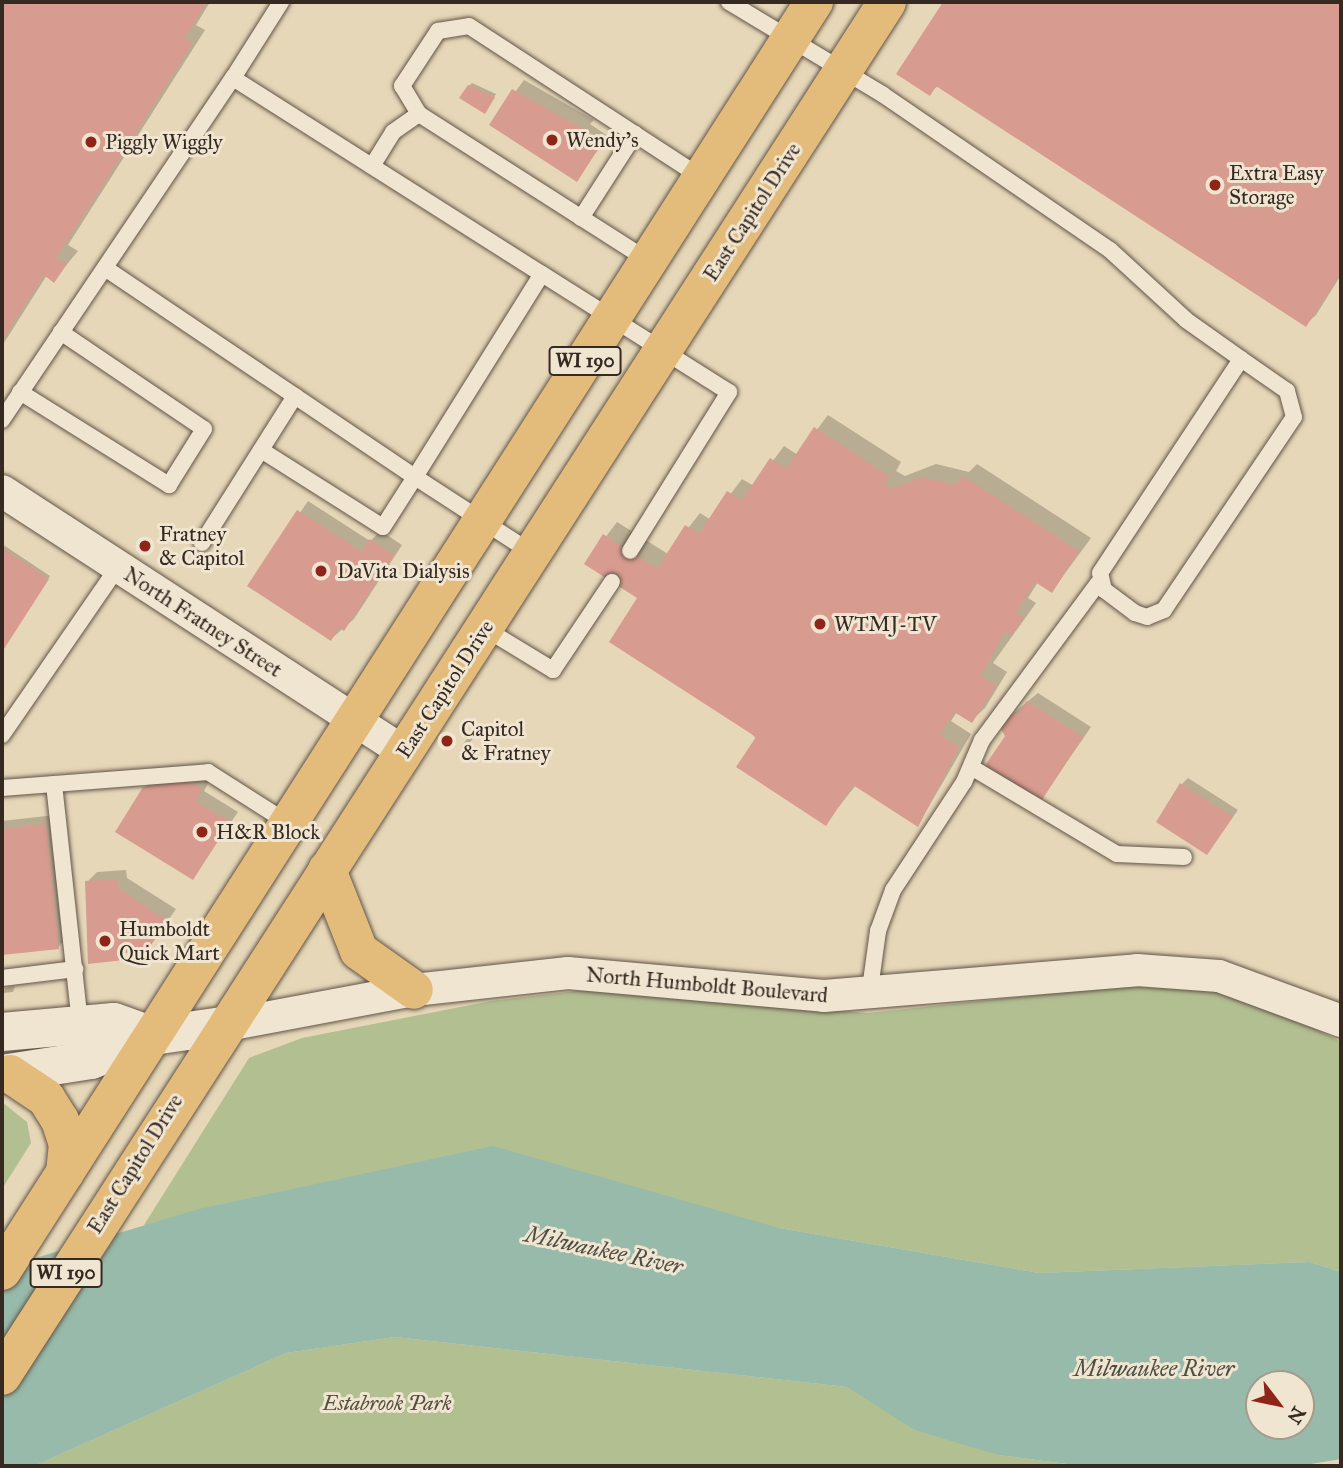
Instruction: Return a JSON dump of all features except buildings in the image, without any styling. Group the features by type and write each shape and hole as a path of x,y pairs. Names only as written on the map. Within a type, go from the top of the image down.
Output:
{"main road":[{"name":"WI 190","path":"2,1271 814,2"},
{"name":"East Capitol Drive","path":"2,1376 222,1026 404,752 887,2"},
{"path":"327,870 359,951 414,990"},
{"path":"2,1032 114,1022 153,1037"},
{"name":"North Humboldt Boulevard","path":"6,1074 91,1060 153,1037 222,1026"},
{"path":"6,1074 46,1098 60,1120 68,1144 65,1172"}],"street":[{"name":"North Fratney Street","path":"2,491 404,752"},
{"name":"North Humboldt Boulevard","path":"222,1026 414,990 568,973 869,996 1090,971 1183,971 1261,988 1341,1021"}],"lane":[{"path":"2,420 233,78 281,2"},
{"path":"729,2 842,72 1110,250 1186,320 1287,391 1294,417 1164,610 1147,617 1135,613 1099,578"},
{"path":"649,261 419,114 402,86 438,31 468,26 702,178"},
{"path":"233,78 664,348 729,392 631,551"},
{"path":"373,166 393,132 419,114"},
{"path":"581,218 635,134"},
{"path":"105,268 482,523 531,553"},
{"path":"261,450 383,527 542,274"},
{"path":"20,393 169,485 204,429 61,332"},
{"path":"869,996 878,931 893,890 1025,677 1099,578 1241,359"},
{"path":"202,542 295,396"},
{"path":"2,735 118,567"},
{"path":"484,628 553,670 611,582"},
{"path":"971,767 1117,854 1184,857"},
{"path":"2,788 208,772 288,823"},
{"path":"54,784 80,1025"},
{"path":"2,978 75,969"}],"green space":[{"path":"1151,983 1207,989 1275,1009 1341,1042 1341,1272 1310,1262 1039,1273 779,1228 144,1225 249,1058 302,1038 491,1001 585,990 868,1013"},
{"path":"2,1102 27,1122 31,1143 2,1189"},
{"name":"Estabrook Park","path":"395,1337 847,1387 998,1455 1082,1466 34,1466 286,1353"}],"water":[{"name":"Milwaukee River","path":"493,1146 779,1228 1039,1273 1310,1262 1341,1272 1341,1459 1299,1466 1082,1466 998,1455 915,1430 847,1387 395,1337 286,1353 34,1466 2,1466 2,1268 199,1209"}],"place":[{"name":"Wendy's","path":"552,140"},
{"name":"Piggly Wiggly","path":"91,142"},
{"name":"Extra Easy Storage","path":"1215,185"},
{"name":"Fratney & Capitol","path":"145,546"},
{"name":"DaVita Dialysis","path":"321,571"},
{"name":"WTMJ-TV","path":"820,624"},
{"name":"Capitol & Fratney","path":"447,741"},
{"name":"H&R Block","path":"202,832"},
{"name":"Humboldt Quick Mart","path":"105,941"}]}
